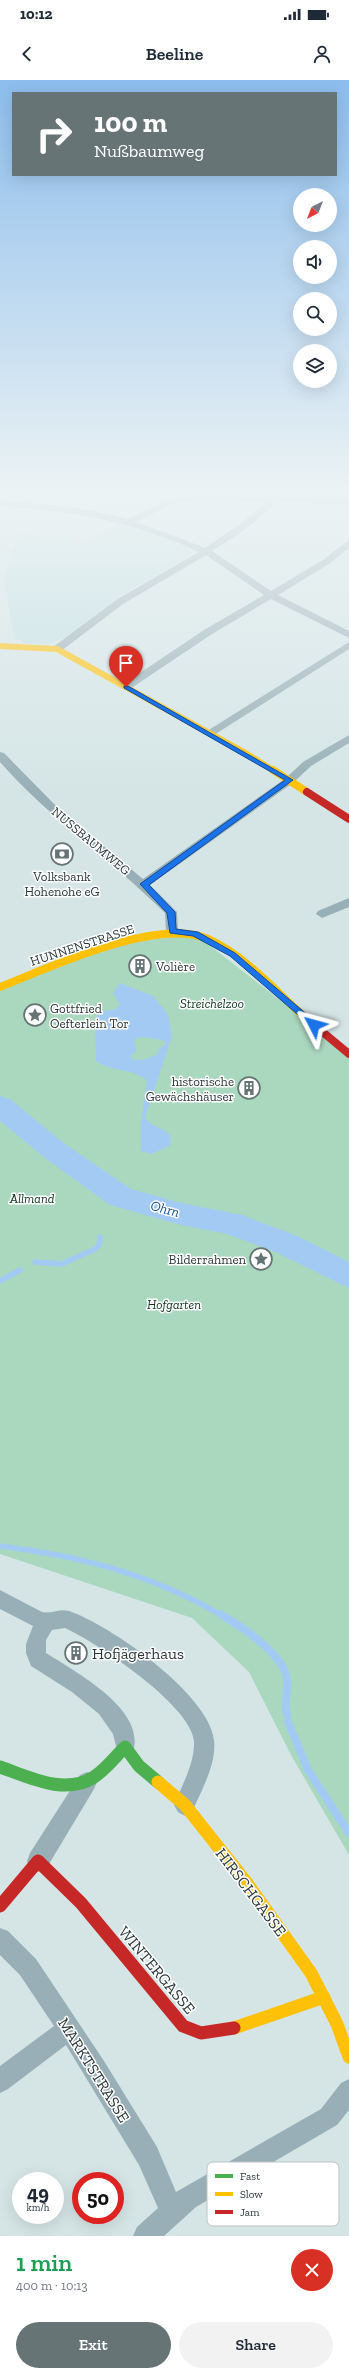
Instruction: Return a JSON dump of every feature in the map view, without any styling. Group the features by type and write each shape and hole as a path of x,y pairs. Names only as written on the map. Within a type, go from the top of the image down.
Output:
{"street":[{"path":"57,649 126,597 137,591"},
{"path":"263,591 349,635"},
{"path":"126,687 208,632 280,591"},
{"path":"210,733 349,645"},
{"path":"0,646 57,649 210,733 290,780 349,819"},
{"path":"144,884 290,780 307,764 349,738"},
{"name":"NUSSBAUMWEG","path":"0,755 26,785 64,820 144,884 171,912 172,931"},
{"path":"322,914 349,902"},
{"path":"172,931 195,934 232,954 349,1054"},
{"name":"HUNNENSTRASSE","path":"0,987 58,965 126,942 172,931"},
{"path":"0,1599 47,1622 66,1619 112,1645 150,1671 189,1708 204,1736 204,1751 185,1805"},
{"name":"HIRSCHGASSE","path":"47,1622 39,1635 34,1648 38,1659 110,1710 126,1736 125,1747 139,1766 185,1805 250,1889 311,1973 324,1998 343,2019 349,2057"},
{"path":"0,1906 38,1861 88,1781 125,1747"},
{"path":"0,1767 40,1780 69,1784 88,1781"},
{"name":"WINTERGASSE","path":"38,1861 81,1903 172,2015 189,2031 207,2035 272,2017 324,1998"},
{"name":"MARKTSTRASSE","path":"0,1939 28,1968 69,2029 148,2156 172,2212"},
{"path":"0,2081 69,2029"},
{"path":"248,2162 329,2117 349,2092"},
{"path":"152,2234 187,2198 207,2186"}],"shaded area":[{"path":"5,591 128,591 64,638 48,644 23,643 21,639 15,640"}],"green space":[{"name":"Hofgarten","path":"195,934 349,1054 349,1855 291,1755 249,1672 192,1618 0,1554 0,983 126,943"}],"water":[{"path":"120,983 153,996 168,1014 172,1036 145,1118 151,1124 165,1131 171,1136 170,1146 151,1154 141,1151 141,1121 147,1080 134,1073 109,1067 96,1061 95,1019 100,1012 116,1009 120,1004 113,994","holes":["143,1037 162,1040 166,1044 158,1049 158,1054 141,1060 131,1058 131,1055 137,1051 134,1042 137,1038"]}],"waterway":[{"name":"Ohrn","path":"0,1106 55,1151 121,1197 181,1214 231,1223 284,1243 349,1276"},
{"path":"35,1262 62,1264 95,1249 99,1245 100,1237"},
{"path":"0,1281 20,1270"},
{"path":"0,1546 48,1553 94,1563 150,1581 187,1597 221,1615"},
{"path":"220,1614 260,1641 278,1660 284,1669 287,1679 287,1715"},
{"path":"288,1722 308,1770 349,1833"}],"traffic: fast":[{"path":"0,1767 32,1779 56,1785 79,1784 89,1780 99,1773 125,1747 139,1766 158,1782"}],"traffic: slow":[{"path":"0,646 57,649 247,754 307,792"},
{"path":"0,987 74,958 134,939 163,934 188,934 208,939 235,956 260,976 307,1019"},
{"path":"158,1782 185,1805 246,1882 311,1973 337,2024 349,2057"},
{"path":"234,2028 324,1997"}],"traffic: jam":[{"path":"307,792 349,819"},
{"path":"307,1019 349,1054"},
{"path":"0,1906 38,1861 81,1903 183,2026 189,2030 201,2033 234,2028"}],"place":[{"name":"Volksbank Hohenohe eG","path":"62,854"},
{"name":"Volière","path":"140,966"},
{"name":"Gottfried Oefterlein Tor","path":"35,1015"},
{"name":"historische Gewächshäuser","path":"249,1088"},
{"name":"Bilderrahmen","path":"261,1259"},
{"name":"Hofjägerhaus","path":"76,1653"}],"route":[{"path":"126,687 169,712 210,733 290,780 182,859 144,884 171,912 172,931 195,934 208,939 232,954 314,1025"}],"park label":[{"name":"Streichelzoo","path":"212,1003"},
{"name":"Allmand","path":"32,1198"}]}
